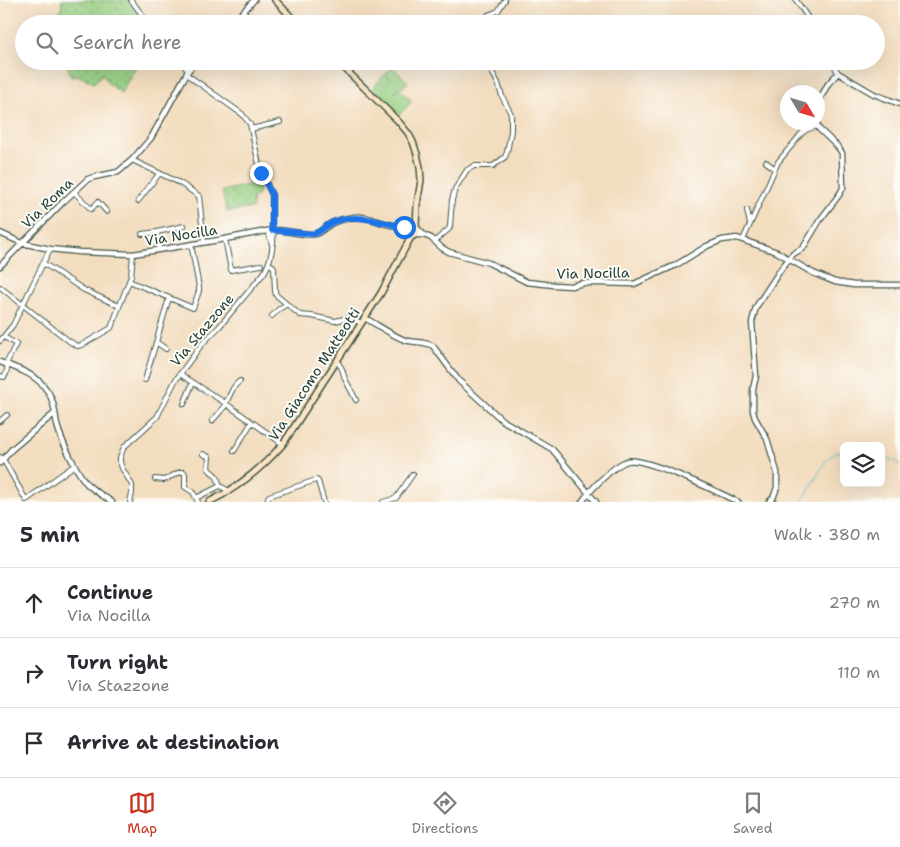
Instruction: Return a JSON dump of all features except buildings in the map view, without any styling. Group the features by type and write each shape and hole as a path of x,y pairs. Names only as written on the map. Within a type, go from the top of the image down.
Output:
{"main road":[{"path":"273,0 289,15"},
{"path":"346,70 397,120 410,138 417,154 421,180 417,205 416,233 412,236 398,261"},
{"path":"398,261 403,244 404,228 417,205"},
{"path":"404,228 412,224 416,227"},
{"path":"404,228 406,235 412,236"},
{"name":"Via Giacomo Matteotti","path":"209,502 229,492 256,472 282,444 381,293 398,261"}],"street":[{"path":"131,0 142,15"},
{"path":"240,15 254,0"},
{"path":"488,15 498,10 506,0"},
{"path":"796,0 806,15"},
{"path":"185,70 248,120 261,173 272,195 272,230"},
{"path":"189,70 151,138 132,160 180,183 199,196 204,242"},
{"path":"435,241 449,229 455,189 467,170 474,166 493,166 507,152 511,131 511,114 490,70"},
{"path":"836,70 838,73 874,94 900,104"},
{"path":"825,90 838,73"},
{"path":"251,129 280,122"},
{"path":"743,240 774,168 790,146 807,130"},
{"path":"769,502 773,498 777,487 777,472 767,439 753,411 753,389 756,376 752,322 756,307 788,258 803,248 820,220 844,188 840,149 820,130"},
{"name":"Via Roma","path":"0,266 90,178 118,172 132,160"},
{"path":"766,162 774,168"},
{"path":"138,201 159,174"},
{"path":"74,192 95,214"},
{"path":"91,209 103,197"},
{"path":"98,202 107,212"},
{"path":"747,210 750,224"},
{"name":"Via Nocilla","path":"0,233 22,243 50,249 133,254 272,230 313,234 334,222 354,217 404,228"},
{"path":"142,234 184,226"},
{"path":"416,227 424,235"},
{"name":"Via Stazzone","path":"130,502 132,485 121,465 120,457 122,452 127,443 157,417 175,381 202,344 219,327 264,273 269,264 272,248 272,230"},
{"path":"157,232 159,250"},
{"path":"412,236 424,235"},
{"name":"Via Nocilla","path":"424,235 449,252 489,263 527,282 560,286 598,283 634,284 676,265 707,246 729,238 737,238 777,252 829,280 844,284 900,285"},
{"path":"225,239 231,270 261,265"},
{"path":"129,281 193,308 199,287 191,244"},
{"path":"0,341 13,324 50,249"},
{"path":"0,287 69,341 77,346 82,345 111,328 129,281 133,254"},
{"path":"43,263 84,290 119,306"},
{"path":"781,269 796,263"},
{"path":"269,264 274,268 276,293 300,315 335,321 353,319 361,323"},
{"path":"145,380 169,298"},
{"path":"272,316 287,304"},
{"path":"365,318 402,338 433,346 459,380 502,420 552,449 596,502"},
{"path":"0,376 5,376 7,364 16,344 4,337"},
{"path":"156,342 166,349"},
{"path":"337,361 356,400"},
{"path":"0,362 31,375 46,388 50,395 60,436 75,465 87,484 112,502"},
{"path":"180,374 226,403 282,444"},
{"path":"212,421 228,400 235,385 240,381"},
{"path":"184,404 193,382"},
{"path":"55,413 1,460 27,501 75,465"},
{"path":"0,421 7,415"},
{"path":"234,451 252,422"},
{"path":"204,454 209,457 208,467 210,472 216,476 220,486 229,492"},
{"path":"582,502 604,477 623,463 633,460 668,471 738,502"},
{"path":"155,479 164,480 184,472 185,487 193,492 197,500 220,486"},
{"path":"382,502 396,500 413,474"},
{"path":"268,502 270,496 316,480 318,481 324,502"}],"green space":[{"path":"62,0 129,0 141,15 59,15 58,13 61,9"},
{"path":"69,70 134,70 121,93 109,84 102,74 94,83 77,75 71,76"},
{"path":"389,70 395,70 408,82 401,89 399,87 394,93 399,89 412,101 399,115 372,89 385,74 391,80 386,74"},
{"path":"260,182 258,195 252,198 253,208 227,212 222,191"}],"waterway":[{"path":"802,502 827,459 836,452 840,452"},
{"path":"885,459 896,461 900,466"}],"route":[{"path":"261,173 273,200 272,230 313,234 334,222 354,217 398,226 405,225 404,227"}]}
